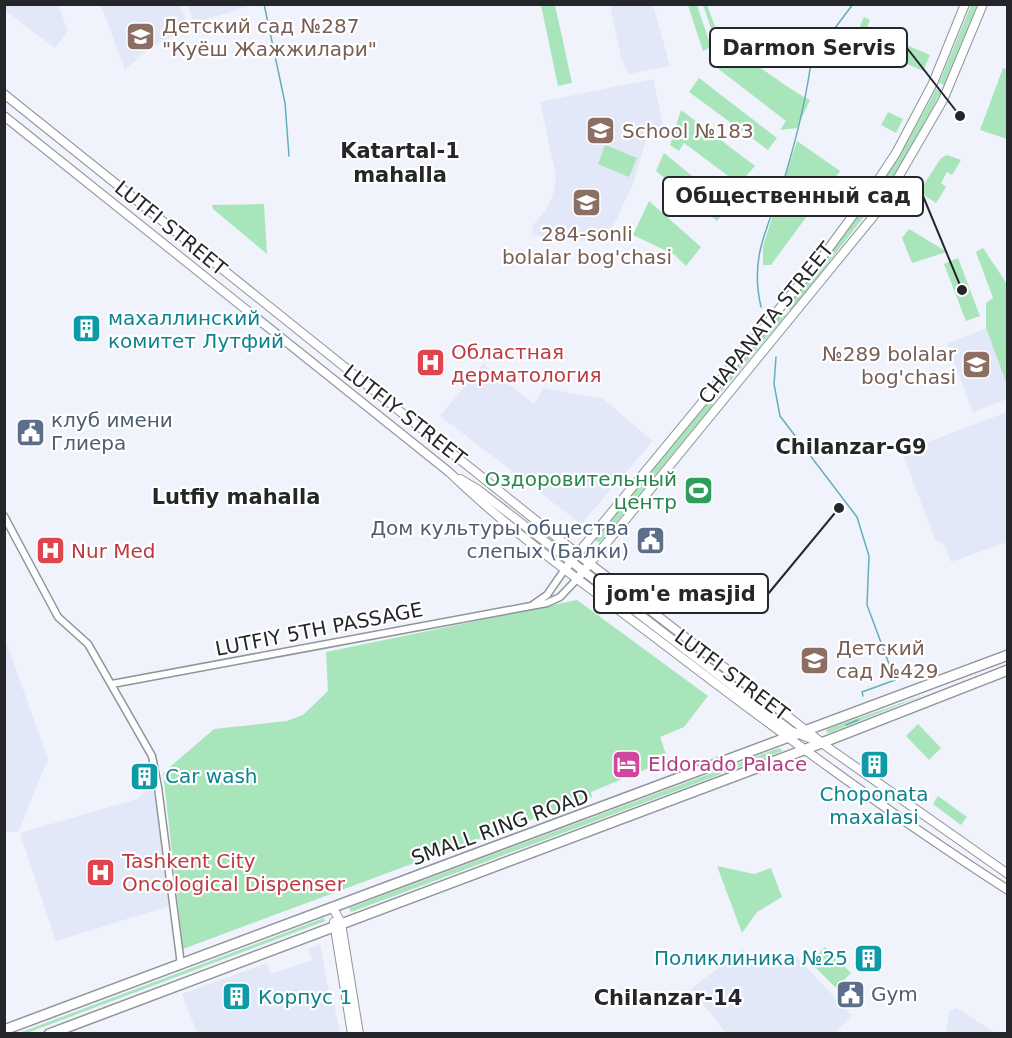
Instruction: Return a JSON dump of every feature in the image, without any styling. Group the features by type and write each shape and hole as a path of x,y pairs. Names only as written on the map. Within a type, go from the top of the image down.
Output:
{"highway":[{"name":"SMALL RING ROAD","path":"4,1030 788,738 804,734 820,725 1008,655"},
{"name":"SMALL RING ROAD","path":"49,1034 805,749 1008,670"},
{"path":"938,681 934,689 937,693 942,694"},
{"path":"820,725 820,735 825,740"},
{"path":"804,734 805,749"}],"main road":[{"name":"CHAPANATA STREET","path":"567,566 781,305 873,188 896,153 933,83 966,4"},
{"name":"CHAPANATA STREET","path":"580,575 881,207 907,165 947,91 983,4"},
{"path":"933,83 947,91"},
{"name":"LUTFI STREET","path":"4,94 576,553"},
{"path":"14,124 24,121 25,111"},
{"path":"4,116 50,153"},
{"path":"50,153 50,142 60,139"},
{"name":"LUTFIY STREET","path":"50,153 449,472"},
{"path":"781,305 794,316"},
{"path":"708,395 720,404"},
{"path":"413,444 422,441 424,430"},
{"name":"LUTFI STREET","path":"449,472 472,495 580,575 773,728 1008,890"},
{"path":"576,553 589,563"},
{"name":"LUTFI STREET","path":"589,563 804,734 825,740 964,846 1008,874"},
{"path":"580,575 804,734"},
{"path":"773,728 775,743"},
{"path":"957,857 964,846"},
{"path":"333,908 359,1034"},
{"path":"337,924 352,1034"}],"street":[{"path":"4,516 58,616 85,640 112,684 146,743 156,768 181,965"},
{"path":"531,605 547,594 567,566"},
{"name":"LUTFIY 5TH PASSAGE","path":"112,684 531,605 560,597 580,575"}],"shaded area":[{"path":"5,4 58,5 68,31 55,48 7,12 5,13"},
{"path":"187,4 253,4 253,5 194,23"},
{"name":"Детский сад №287 \"Куёш Жажжилари\"","path":"101,5 180,5 189,28 150,48 125,70"},
{"path":"610,5 653,5 670,66 628,74 621,58"},
{"path":"653,79 664,129 648,133 633,184 605,243 532,235 533,225 546,210 553,195 556,176 540,102"},
{"name":"№289 bolalar bog'chasi","path":"986,328 1007,386 1007,399 973,412 947,344"},
{"path":"483,364 534,404 544,388 603,399 653,441 581,524 440,416"},
{"path":"1007,412 1007,542 951,562 945,545 935,539 903,455 904,451"},
{"path":"5,639 48,759 18,832 5,832"},
{"name":"Tashkent City Oncological Dispenser","path":"158,787 172,905 56,941 20,833 137,799 150,788"},
{"path":"320,944 331,1004 334,1004 340,1033 197,1033 182,994 267,963 271,974 312,960 308,949"},
{"path":"743,949 751,965 795,955 852,1016 834,1033 726,1033 691,989"},
{"path":"957,1008 995,1033 946,1033 949,1011"}],"green space":[{"path":"541,5 555,5 572,83 558,86"},
{"path":"688,5 697,5 711,47 703,51"},
{"path":"703,5 707,5 719,38 724,37 728,48 719,51"},
{"path":"971,5 977,5 944,85 939,83"},
{"path":"864,17 870,20 867,28 930,55 923,71 854,40"},
{"path":"740,57 810,100 797,128 780,130 786,121 712,64"},
{"path":"1003,68 1007,70 1007,139 980,130"},
{"path":"699,78 777,138 768,150 689,92"},
{"path":"936,89 941,92 901,166 791,311 787,307 830,255 886,176"},
{"path":"681,110 755,166 739,184 684,143 679,151 670,145"},
{"path":"888,112 903,119 896,133 881,125"},
{"path":"797,141 840,171 771,265 763,265 763,246"},
{"path":"605,145 637,158 629,177 598,164"},
{"path":"664,153 729,206 717,221 656,171"},
{"path":"947,155 961,160 952,175 947,172 941,183 946,187 936,203 919,192 941,158"},
{"path":"649,201 701,247 686,266 675,255 633,235"},
{"path":"264,204 267,254 213,209 212,205"},
{"path":"909,229 947,252 912,263 902,238"},
{"path":"983,248 1007,284 1007,385 986,328 986,303 993,298 976,252"},
{"path":"958,258 980,316 966,321 944,264"},
{"path":"782,312 786,315 717,397 715,396"},
{"path":"709,402 713,405 599,543 594,539"},
{"path":"586,577 788,731 786,733 585,580"},
{"path":"577,600 708,696 684,727 660,737 668,760 591,792 592,797 183,949 163,773 214,729 287,721 303,715 328,691 326,652"},
{"path":"927,694 829,733 826,732 827,729"},
{"path":"918,724 941,748 929,760 906,736"},
{"path":"779,748 783,751 351,912 349,908"},
{"path":"938,796 967,817 961,825 933,804"},
{"path":"717,866 754,874 771,868 782,897 757,912 742,933"},
{"path":"324,918 325,921 27,1033 19,1033"},
{"path":"825,947 851,973 836,988 810,962"}],"waterway":[{"path":"264,4 285,103 289,156"},
{"path":"761,307 757,270 763,238 793,147 810,69 817,52 853,4"},
{"path":"776,357 774,384 780,416 857,517 869,556 867,605 895,680 862,692 863,696"},
{"path":"846,725 858,720"}],"place":[{"name":"Детский сад №287 \"Куёш Жажжилари\"","path":"141,37"},
{"name":"Darmon Servis","path":"960,116"},
{"name":"School №183","path":"601,131"},
{"name":"284-sonli bolalar bog'chasi","path":"587,203"},
{"name":"Общественный сад","path":"962,290"},
{"name":"махаллинский комитет Лутфий","path":"87,329"},
{"name":"Областная дерматология","path":"430,363"},
{"name":"№289 bolalar bog'chasi","path":"977,365"},
{"name":"клуб имени Глиера","path":"30,432"},
{"name":"Оздоровительный центр","path":"698,491"},
{"name":"jom'e masjid","path":"839,508"},
{"name":"Дом культуры общества слепых (Балки)","path":"650,540"},
{"name":"Nur Med","path":"50,551"},
{"name":"Детский сад №429","path":"815,660"},
{"name":"Eldorado Palace","path":"627,764"},
{"name":"Choponata maxalasi","path":"874,764"},
{"name":"Car wash","path":"144,776"},
{"name":"Tashkent City Oncological Dispenser","path":"101,872"},
{"name":"Поликлиника №25","path":"869,958"},
{"name":"Gym","path":"850,994"},
{"name":"Корпус 1","path":"237,997"}],"district":[{"name":"Katartal-1 mahalla","path":"400,163"},
{"name":"Chilanzar-G9","path":"851,447"},
{"name":"Lutfiy mahalla","path":"236,497"},
{"name":"Chilanzar-14","path":"668,998"}]}
